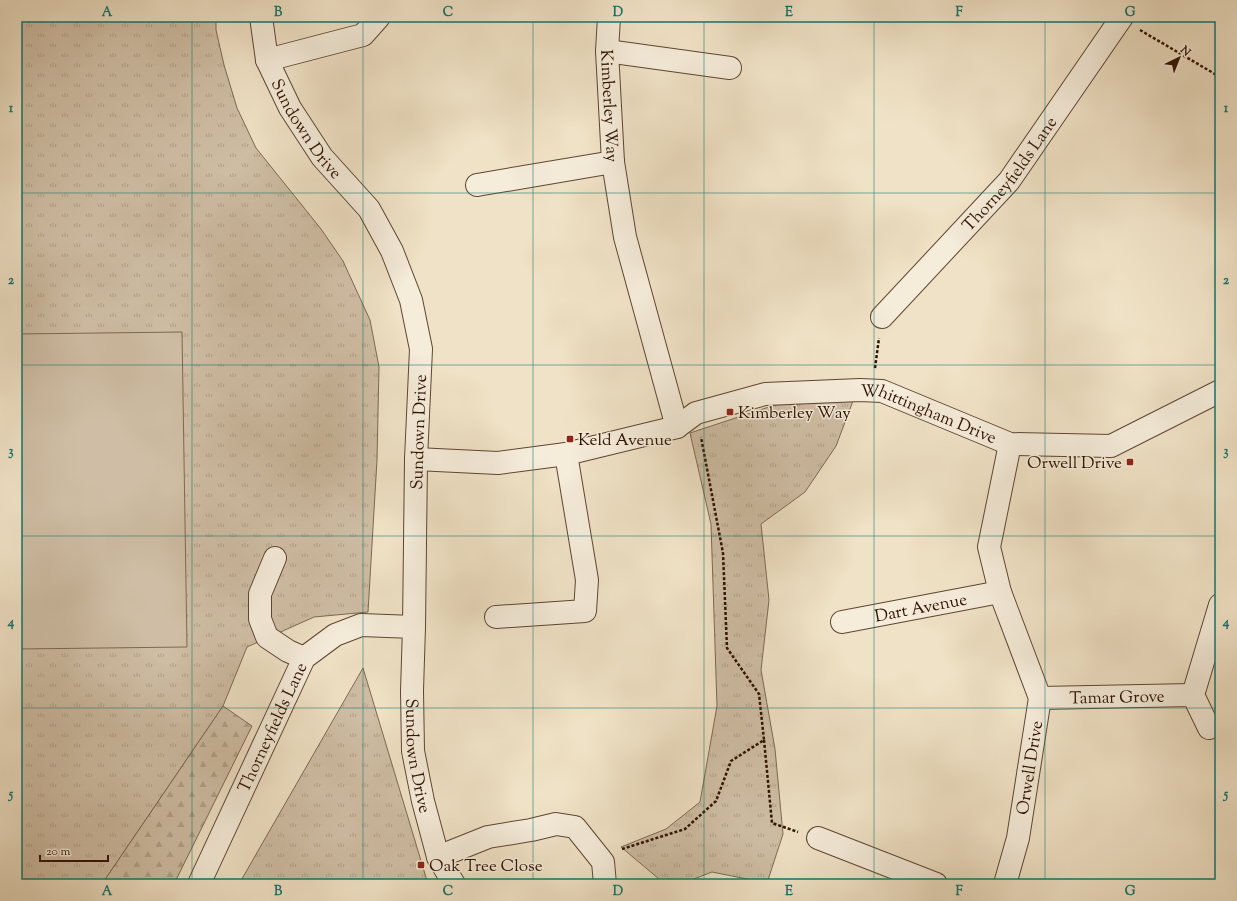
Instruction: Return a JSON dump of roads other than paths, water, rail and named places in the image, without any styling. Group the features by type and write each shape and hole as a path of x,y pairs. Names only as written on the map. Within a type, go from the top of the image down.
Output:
{"street":[{"name":"Sundown Drive","path":"261,17 267,60 290,108 322,157 369,209 392,251 411,300 421,349 416,459 412,690 413,751 423,801 438,857 454,884"},
{"path":"267,60 364,35 379,17"},
{"name":"Kimberley Way","path":"609,17 607,51 613,162 625,237 677,427"},
{"name":"Thorneyfields Lane","path":"882,317 1009,180 1120,19"},
{"path":"607,51 730,68"},
{"path":"477,185 613,162"},
{"name":"Whittingham Drive","path":"416,459 498,463 566,454 677,427 696,413 765,394 872,390 882,391 1010,444 1111,446 1220,391"},
{"name":"Orwell Drive","path":"1006,884 1018,838 1040,698 1000,592 989,547 1010,444"},
{"path":"496,617 585,611 587,580 566,454"},
{"path":"275,558 260,594 260,618 267,637 288,651 304,658"},
{"name":"Dart Avenue","path":"842,622 1000,592"},
{"path":"1209,728 1193,695 1220,605"},
{"name":"Thorneyfields Lane","path":"199,884 304,658 335,635 361,625 414,627"},
{"name":"Tamar Grove","path":"1040,698 1193,695"},
{"path":"438,857 488,837 556,824 574,827 603,862 605,884"},
{"path":"818,838 936,884"}],"place":[{"name":"Kimberley Way","path":"730,412"},
{"name":"Keld Avenue","path":"570,439"},
{"name":"Orwell Drive","path":"1130,462"},
{"name":"Oak Tree Close","path":"421,865"}]}
